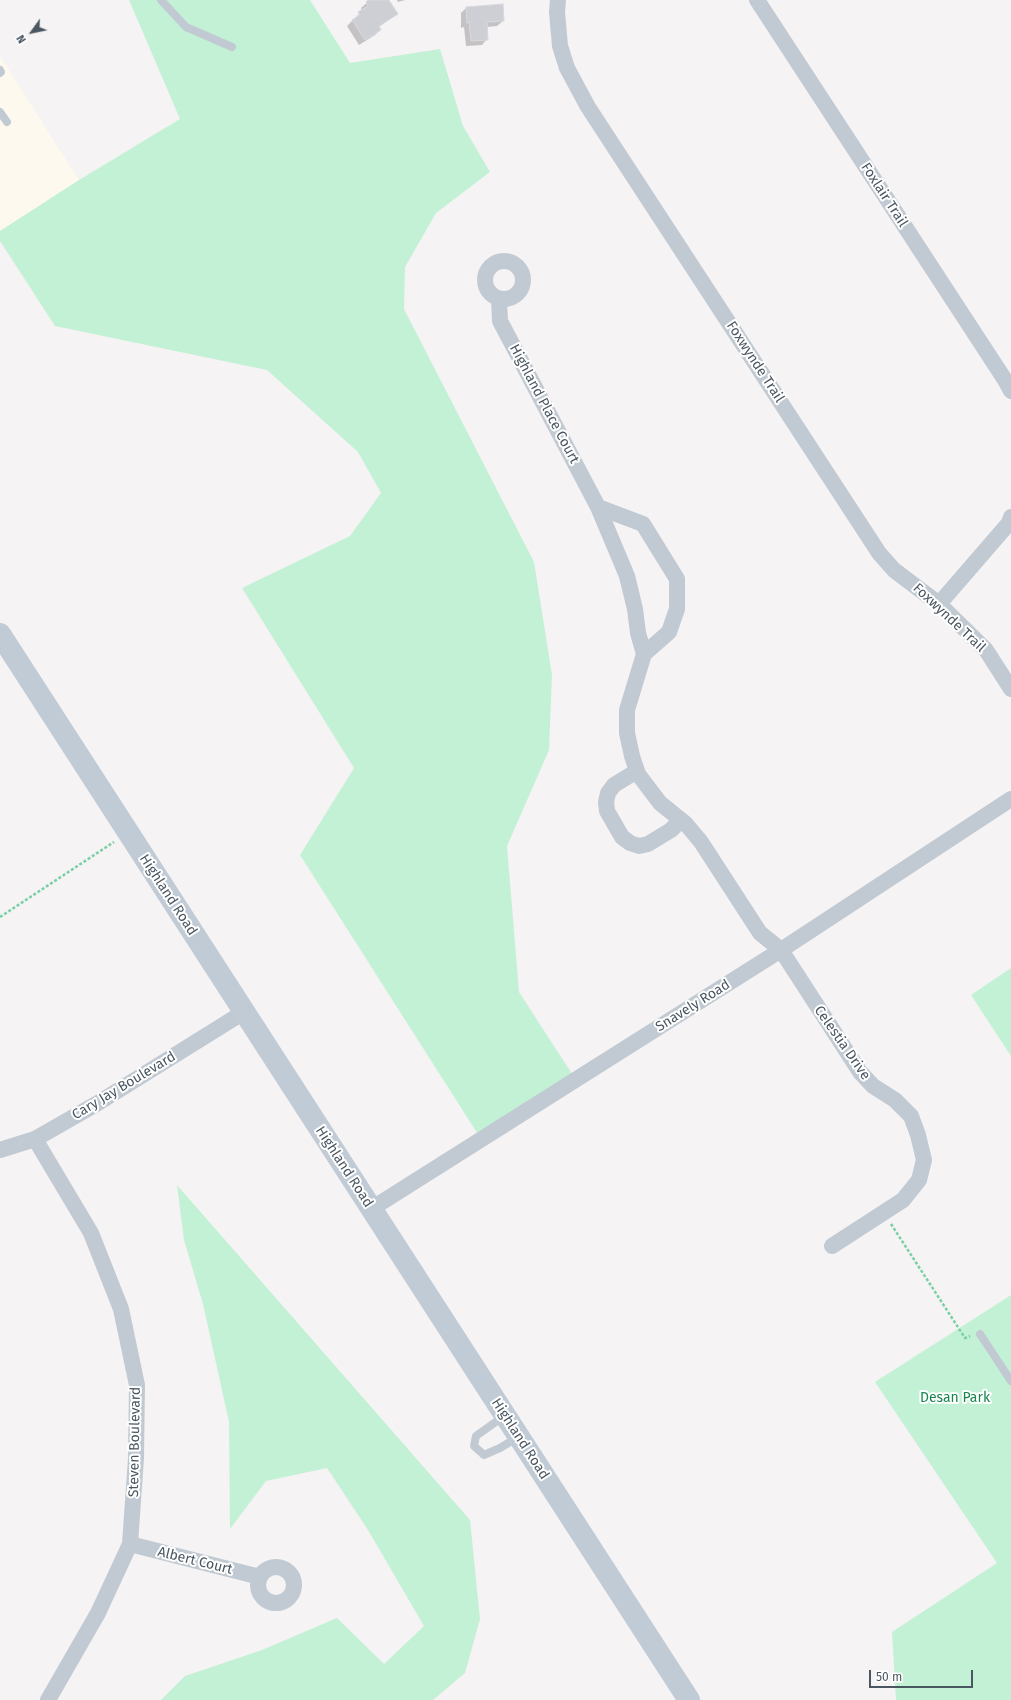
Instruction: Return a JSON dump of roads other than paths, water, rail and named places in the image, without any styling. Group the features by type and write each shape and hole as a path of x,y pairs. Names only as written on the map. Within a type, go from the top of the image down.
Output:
{"street":[{"name":"Foxwynde Trail","path":"558,0 557,12 560,46 567,68 588,107 879,553 894,570 939,604 986,650 1011,689"},
{"name":"Foxlair Trail","path":"756,0 1011,391"},
{"name":"Highland Place Court","path":"499,299 500,321 598,508 627,576 635,609 638,633 644,654"},
{"path":"598,508 644,524 677,579 677,609 668,632 644,654 627,710 627,733 637,771 648,789 660,803 681,820 701,842 760,933 781,950"},
{"path":"939,604 1009,523 1011,517"},
{"name":"Highland Road","path":"0,634 689,1700"},
{"path":"637,771 614,785 608,793 606,802 607,811 622,837 630,843 639,846 648,844 671,830 681,820"},
{"name":"Snavely Road","path":"371,1209 781,950 1011,799"},
{"name":"Celestia Drive","path":"781,950 860,1072 873,1086 895,1100 910,1116 918,1135 924,1160 919,1180 903,1200 832,1246"},
{"name":"Cary Jay Boulevard","path":"0,1150 35,1139 98,1103 244,1012"},
{"name":"Steven Boulevard","path":"35,1139 91,1232 121,1309 137,1385 136,1458 130,1544 98,1613 48,1700"},
{"name":"Albert Court","path":"130,1544 260,1577"}],"lane":[{"path":"161,0 186,27 232,47"},
{"path":"0,112 6,122"},
{"path":"980,1334 1011,1381"},
{"path":"505,1415 476,1436 474,1446 484,1455 500,1448 518,1436"}],"park label":[{"name":"Desan Park","path":"955,1398"}]}
